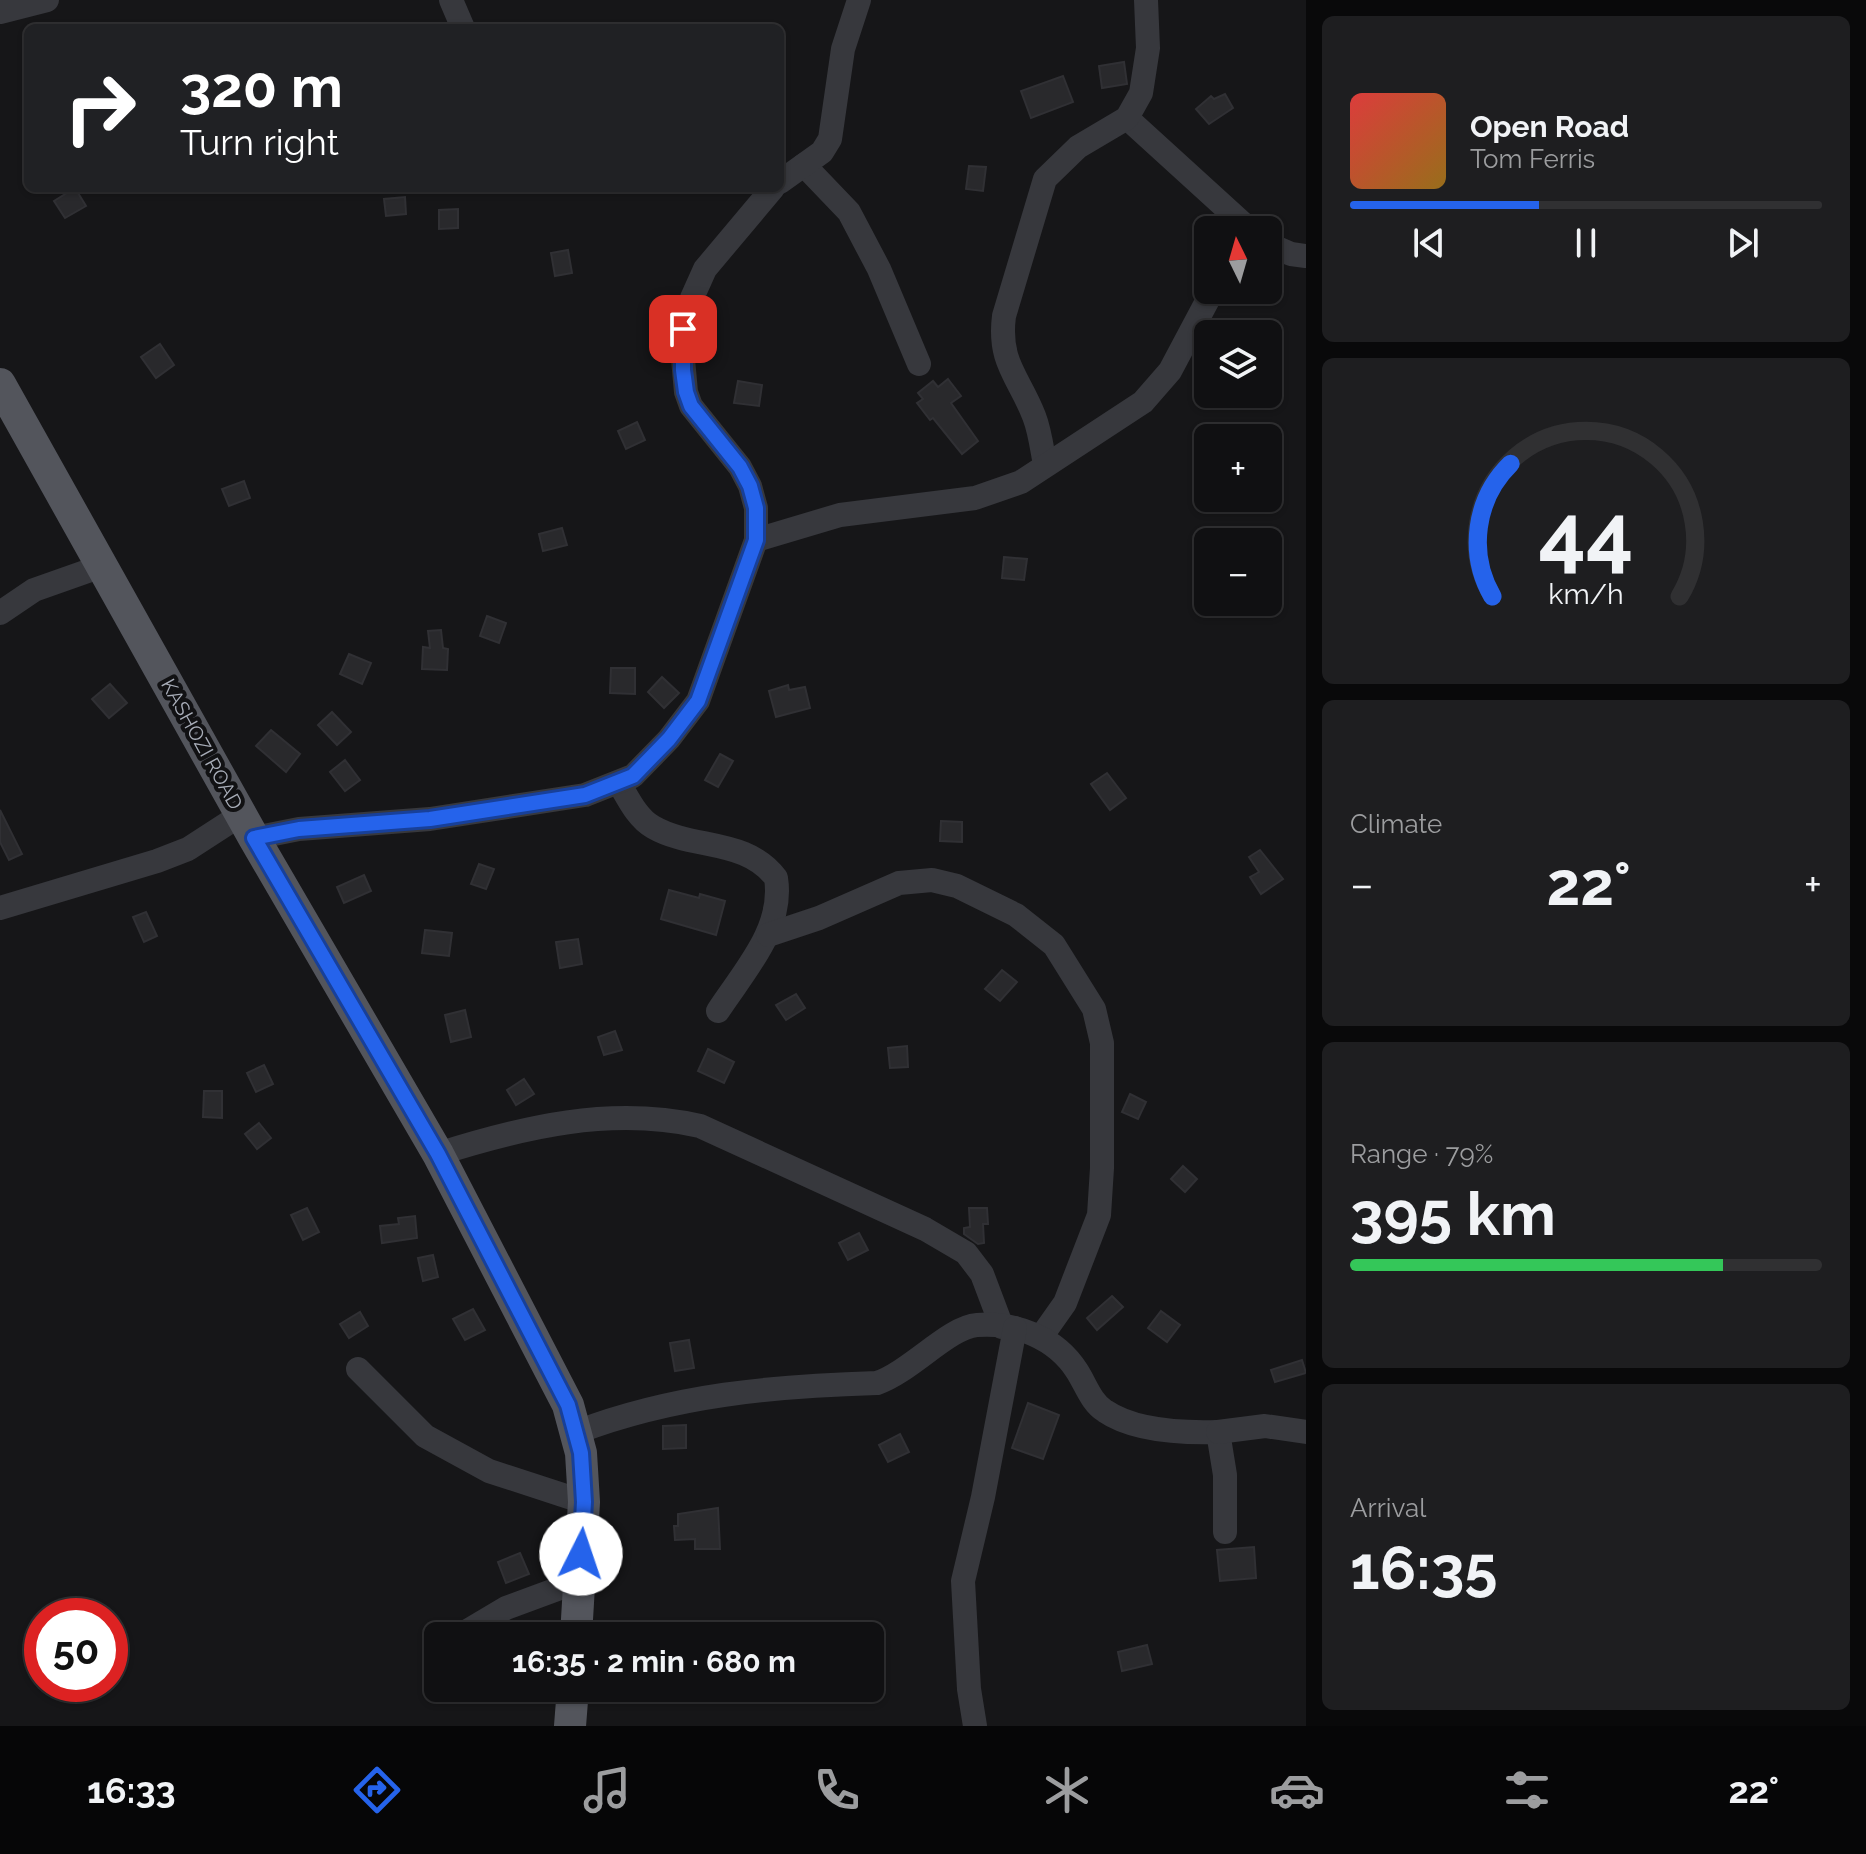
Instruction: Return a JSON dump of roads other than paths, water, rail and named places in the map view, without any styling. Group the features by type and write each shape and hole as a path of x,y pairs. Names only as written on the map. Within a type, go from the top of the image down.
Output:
{"main road":[{"name":"KASHOZI ROAD","path":"0,384 248,826 438,1154 556,1380 577,1432 584,1502 577,1622"},
{"path":"570,1726 572,1702"}],"street":[{"path":"0,12 47,0"},
{"path":"451,0 461,24"},
{"path":"784,179 822,152 830,139 843,49 859,0"},
{"path":"1045,465 1033,414 1006,363 1001,337 1004,316 1045,179 1078,147 1127,118 1141,93 1145,74 1146,0"},
{"path":"1127,118 1235,216"},
{"path":"804,165 849,212 879,269 919,364"},
{"path":"0,908 157,861 248,826 299,829 430,819 585,795 619,783 645,765 698,701 756,540 756,508 750,486 740,467 691,406 686,392 682,348 692,298 705,269 770,192"},
{"path":"1282,250 1306,256"},
{"path":"756,540 840,515 975,498 1021,482 1143,402 1170,371 1190,337 1203,304"},
{"path":"0,613 34,590 102,566"},
{"path":"619,783 640,816 651,827 686,839 740,851 758,859 776,878 776,912 768,935 718,1011"},
{"path":"768,935 819,918 899,883 932,880 957,886 1016,915 1054,945 1094,1009 1102,1043 1102,1168 1099,1215 1094,1229 1065,1303 1041,1337"},
{"path":"438,1154 513,1131 552,1123 667,1119 700,1126 925,1229 966,1253 982,1274 1009,1327 983,1497 963,1581 969,1689 975,1726"},
{"path":"577,1432 664,1404 705,1396 877,1383 897,1376 962,1329 977,1325 1009,1327 1041,1337 1063,1351 1090,1396 1113,1417 1133,1423 1218,1432 1265,1426 1306,1432"},
{"path":"358,1369 425,1436 489,1471 532,1488 584,1502"},
{"path":"1218,1432 1225,1475 1225,1532"},
{"path":"482,1622 506,1608 579,1581"}]}
